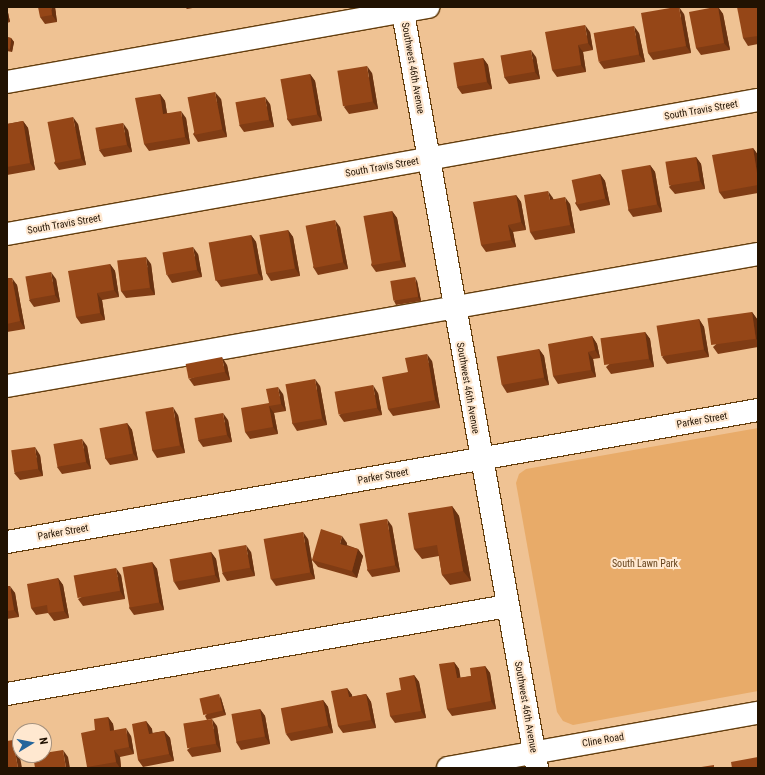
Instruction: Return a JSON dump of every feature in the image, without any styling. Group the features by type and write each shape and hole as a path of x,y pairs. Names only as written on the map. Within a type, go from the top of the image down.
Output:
{"main road":[{"path":"7,82 403,9 428,7"},
{"name":"Southwest 46th Avenue","path":"403,9 481,460 536,760"},
{"name":"South Travis Street","path":"7,234 758,100"},
{"path":"7,386 758,254"},
{"name":"Parker Street","path":"7,542 481,460 758,410"},
{"path":"7,694 507,606"},
{"name":"Cline Road","path":"448,768 536,760 758,713"}],"green space":[{"name":"South Lawn Park","path":"758,428 758,691 573,725 563,721 557,712 516,483 519,474 526,469"}],"building":[{"path":"38,7 51,7 52,15 40,17"},
{"path":"679,7 686,46 648,53 641,13"},
{"path":"718,7 724,43 696,48 689,12"},
{"path":"737,7 758,7 758,36 743,38"},
{"path":"585,25 588,43 578,45 581,65 552,70 545,32"},
{"path":"634,26 639,55 599,62 594,33"},
{"path":"7,37 11,38 10,49 7,48"},
{"path":"531,50 535,72 504,77 500,55"},
{"path":"483,58 487,82 457,86 453,63"},
{"path":"367,66 373,102 343,106 337,71"},
{"path":"310,74 317,114 288,120 280,79"},
{"path":"215,92 222,129 195,135 188,97"},
{"path":"160,94 163,114 181,111 185,137 144,144 135,98"},
{"path":"265,97 269,120 239,125 235,102"},
{"path":"73,117 81,158 55,163 47,122"},
{"path":"23,121 30,163 7,167 7,124"},
{"path":"123,123 127,145 99,150 95,128"},
{"path":"753,148 758,185 719,192 712,155"},
{"path":"696,157 700,181 669,186 665,162"},
{"path":"650,165 657,204 628,209 621,170"},
{"path":"600,174 605,198 577,204 572,180"},
{"path":"548,191 550,200 565,197 570,225 530,232 524,195"},
{"path":"516,195 521,222 508,225 511,240 481,245 473,202"},
{"path":"392,211 401,260 372,265 363,216"},
{"path":"335,220 343,262 314,268 306,226"},
{"path":"288,230 295,268 266,273 259,235"},
{"path":"251,235 258,273 215,281 209,242"},
{"path":"193,247 197,270 166,275 162,252"},
{"path":"146,257 150,288 121,291 117,261"},
{"path":"110,264 114,290 97,293 100,313 76,317 68,271"},
{"path":"51,272 55,295 29,299 25,277"},
{"path":"415,277 418,297 393,301 390,281"},
{"path":"7,278 12,278 20,321 7,324"},
{"path":"752,312 756,339 711,345 707,318"},
{"path":"699,319 704,350 661,356 657,326"},
{"path":"645,332 649,359 604,365 600,338"},
{"path":"592,336 595,350 588,352 591,370 553,376 548,344"},
{"path":"539,349 544,378 502,385 497,356"},
{"path":"427,354 435,400 388,409 382,377 408,372 405,358"},
{"path":"222,357 225,372 189,379 186,364"},
{"path":"315,379 322,418 292,424 285,384"},
{"path":"373,385 377,408 339,414 335,392"},
{"path":"278,387 281,404 269,406 273,427 245,432 241,408 269,403 266,389"},
{"path":"173,407 180,445 152,450 145,412"},
{"path":"223,413 227,435 198,440 194,418"},
{"path":"127,423 133,453 105,459 100,428"},
{"path":"82,439 86,462 57,467 53,444"},
{"path":"35,447 38,469 14,472 11,450"},
{"path":"452,506 463,571 442,575 437,545 414,549 408,513"},
{"path":"387,519 395,565 368,570 359,524"},
{"path":"321,529 342,536 340,544 358,549 352,571 312,560"},
{"path":"303,532 310,572 271,579 264,539"},
{"path":"246,545 250,568 222,573 218,550"},
{"path":"211,552 215,575 174,582 170,559"},
{"path":"152,562 159,602 130,608 122,567"},
{"path":"116,568 120,591 78,598 74,575"},
{"path":"58,578 64,611 48,613 47,605 31,608 27,584"},
{"path":"7,586 10,586 14,610 7,611"},
{"path":"454,662 457,678 471,676 470,668 485,666 491,701 447,709 439,664"},
{"path":"414,675 421,711 390,716 386,693 401,690 399,678"},
{"path":"347,688 349,697 366,694 371,720 338,726 331,691"},
{"path":"219,694 223,711 203,715 200,698"},
{"path":"323,700 328,726 286,734 281,708"},
{"path":"260,709 265,737 236,742 231,714"},
{"path":"108,717 110,731 126,728 129,747 114,750 116,762 87,767 81,733 95,730 94,719"},
{"path":"212,719 216,744 187,748 183,724"},
{"path":"146,721 149,734 164,731 169,754 138,760 132,724"},
{"path":"12,740 12,763 17,763 18,768 7,768 7,741"},
{"path":"63,750 66,768 35,768 34,763 52,763 52,752"},
{"path":"758,757 758,768 732,768 731,762"},
{"path":"714,765 714,768 695,768"}]}
